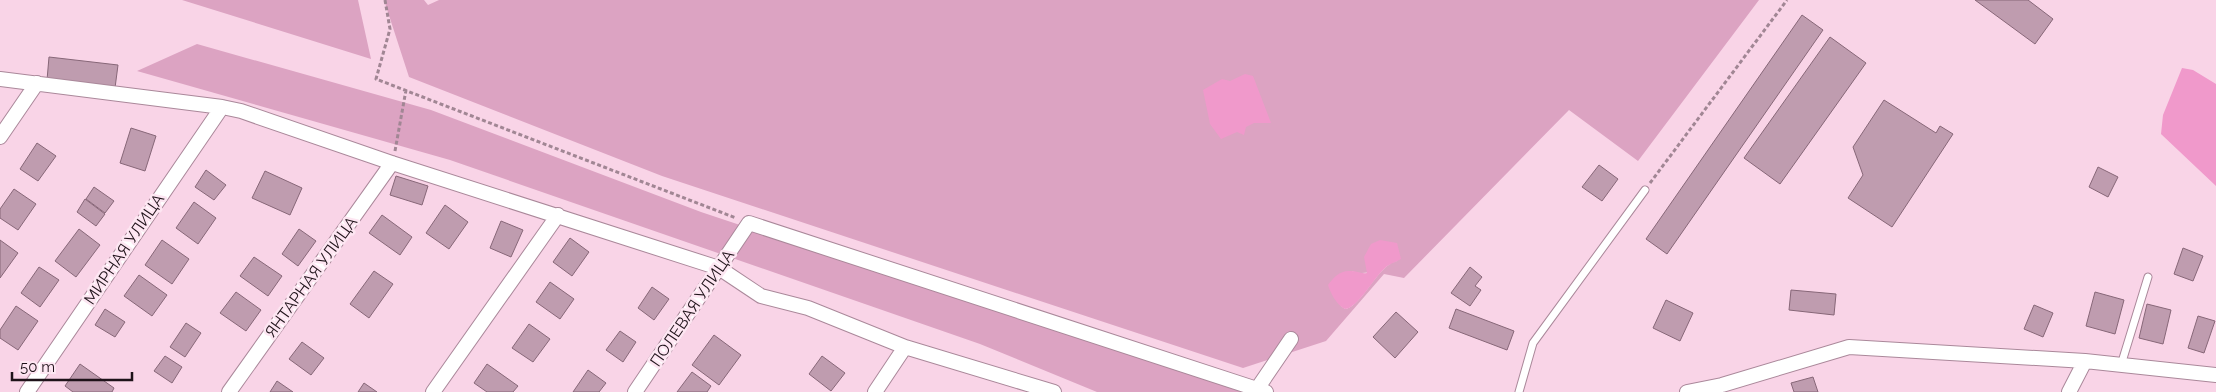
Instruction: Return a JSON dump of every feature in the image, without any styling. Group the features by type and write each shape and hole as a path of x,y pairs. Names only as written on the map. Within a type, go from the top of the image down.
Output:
{"street":[{"path":"0,79 222,106 241,111 392,163 719,268 761,296 808,308 905,347 1054,392"},
{"path":"0,137 37,83"},
{"name":"МИРНАЯ УЛИЦА","path":"27,392 222,106"},
{"name":"ЯНТАРНАЯ УЛИЦА","path":"229,392 392,163"},
{"path":"433,392 558,215"},
{"path":"749,223 1262,390 1291,339"},
{"name":"ПОЛЕВАЯ УЛИЦА","path":"635,392 749,223"},
{"path":"874,392 905,347"},
{"path":"1687,392 1722,385 1849,347 2085,361 2216,375"},
{"path":"2069,392 2085,361"}],"lane":[{"path":"1519,392 1533,343 1645,190"},
{"path":"2121,365 2148,277"}],"path":[{"path":"385,0 390,28 376,78 749,223"},
{"path":"1645,190 1787,0"},
{"path":"392,163 406,90"}],"shaded area":[{"path":"182,0 358,0 371,59"},
{"path":"384,0 424,0 428,5 439,0 1759,0 1638,161 1569,110 1404,278 1384,274 1326,341 1243,368 662,176 409,77","holes":["1401,259 1386,267 1355,304 1345,309 1341,306 1352,271 1358,273 1371,272"]},
{"path":"197,44 431,110 701,212 1242,392 1097,392 980,344 450,160 137,71"},
{"path":"2182,68 2193,70 2216,84 2216,186 2161,134 2163,115"},
{"path":"1245,74 1253,76 1271,123 1254,123 1246,127 1244,135 1237,132 1221,139 1210,124 1203,90 1222,79 1230,81"},
{"path":"1380,240 1397,243 1401,259 1386,267 1360,299 1345,309 1334,298 1328,285 1340,273 1351,271 1367,273 1364,257 1371,244"}],"building":[{"path":"1975,0 2028,0 2053,19 2035,44"},
{"path":"1802,15 1823,30 1667,254 1646,239"},
{"path":"1830,37 1866,63 1780,184 1744,158"},
{"path":"49,57 118,65 115,88 47,80"},
{"path":"1884,100 1936,133 1940,126 1953,134 1892,227 1848,198 1863,175 1853,147"},
{"path":"131,128 156,136 145,171 120,163"},
{"path":"37,143 56,156 38,181 20,169"},
{"path":"1599,165 1618,179 1602,201 1582,187"},
{"path":"2098,167 2118,177 2108,197 2089,187"},
{"path":"206,170 226,185 214,200 195,187"},
{"path":"265,171 302,188 290,215 252,198"},
{"path":"396,176 428,186 422,205 390,195"},
{"path":"94,187 114,201 105,213 86,199"},
{"path":"14,189 36,204 18,230 0,218 0,209"},
{"path":"85,199 105,214 96,226 77,212"},
{"path":"194,202 216,218 198,244 176,228"},
{"path":"445,205 468,222 449,249 426,233"},
{"path":"382,215 412,237 400,255 369,233"},
{"path":"501,221 523,230 511,257 490,248"},
{"path":"79,229 100,245 76,277 55,261"},
{"path":"299,229 316,241 298,266 282,254"},
{"path":"570,238 589,252 572,276 553,262"},
{"path":"0,240 18,253 0,278"},
{"path":"162,240 189,259 172,284 145,265"},
{"path":"2183,248 2203,256 2193,281 2174,274"},
{"path":"254,257 282,276 268,296 240,276"},
{"path":"39,267 59,280 40,307 21,293"},
{"path":"1470,267 1482,277 1475,286 1481,290 1470,306 1451,293"},
{"path":"374,271 393,284 369,318 350,304"},
{"path":"139,275 167,295 152,316 124,296"},
{"path":"550,282 574,299 560,319 536,302"},
{"path":"652,287 669,299 654,320 638,308"},
{"path":"1791,290 1836,294 1834,315 1789,310"},
{"path":"236,292 261,310 246,331 220,313"},
{"path":"2095,292 2124,300 2115,334 2086,326"},
{"path":"1666,300 1693,313 1680,341 1653,328"},
{"path":"2147,304 2171,310 2163,344 2139,338"},
{"path":"2034,305 2053,313 2043,337 2024,329"},
{"path":"16,306 38,321 18,350 0,338 0,330"},
{"path":"105,309 125,322 115,337 95,325"},
{"path":"1456,309 1514,331 1507,350 1449,328"},
{"path":"1396,312 1418,332 1395,358 1373,337"},
{"path":"2198,316 2215,321 2204,353 2188,348"},
{"path":"186,323 201,333 185,357 170,347"},
{"path":"529,324 550,339 533,362 512,348"},
{"path":"620,331 636,342 623,362 606,350"},
{"path":"714,335 741,355 719,385 692,365"},
{"path":"302,342 324,358 311,375 289,359"},
{"path":"165,356 182,367 172,383 154,371"},
{"path":"822,356 845,373 831,391 809,374"},
{"path":"80,364 114,388 112,392 73,392 65,386"},
{"path":"487,364 518,386 513,392 487,392 474,383"},
{"path":"588,370 606,383 599,392 573,392"},
{"path":"692,372 711,386 707,392 677,392"},
{"path":"1813,377 1818,392 1794,392 1791,383"},
{"path":"277,381 293,392 270,392"},
{"path":"364,383 377,392 358,392"}]}
